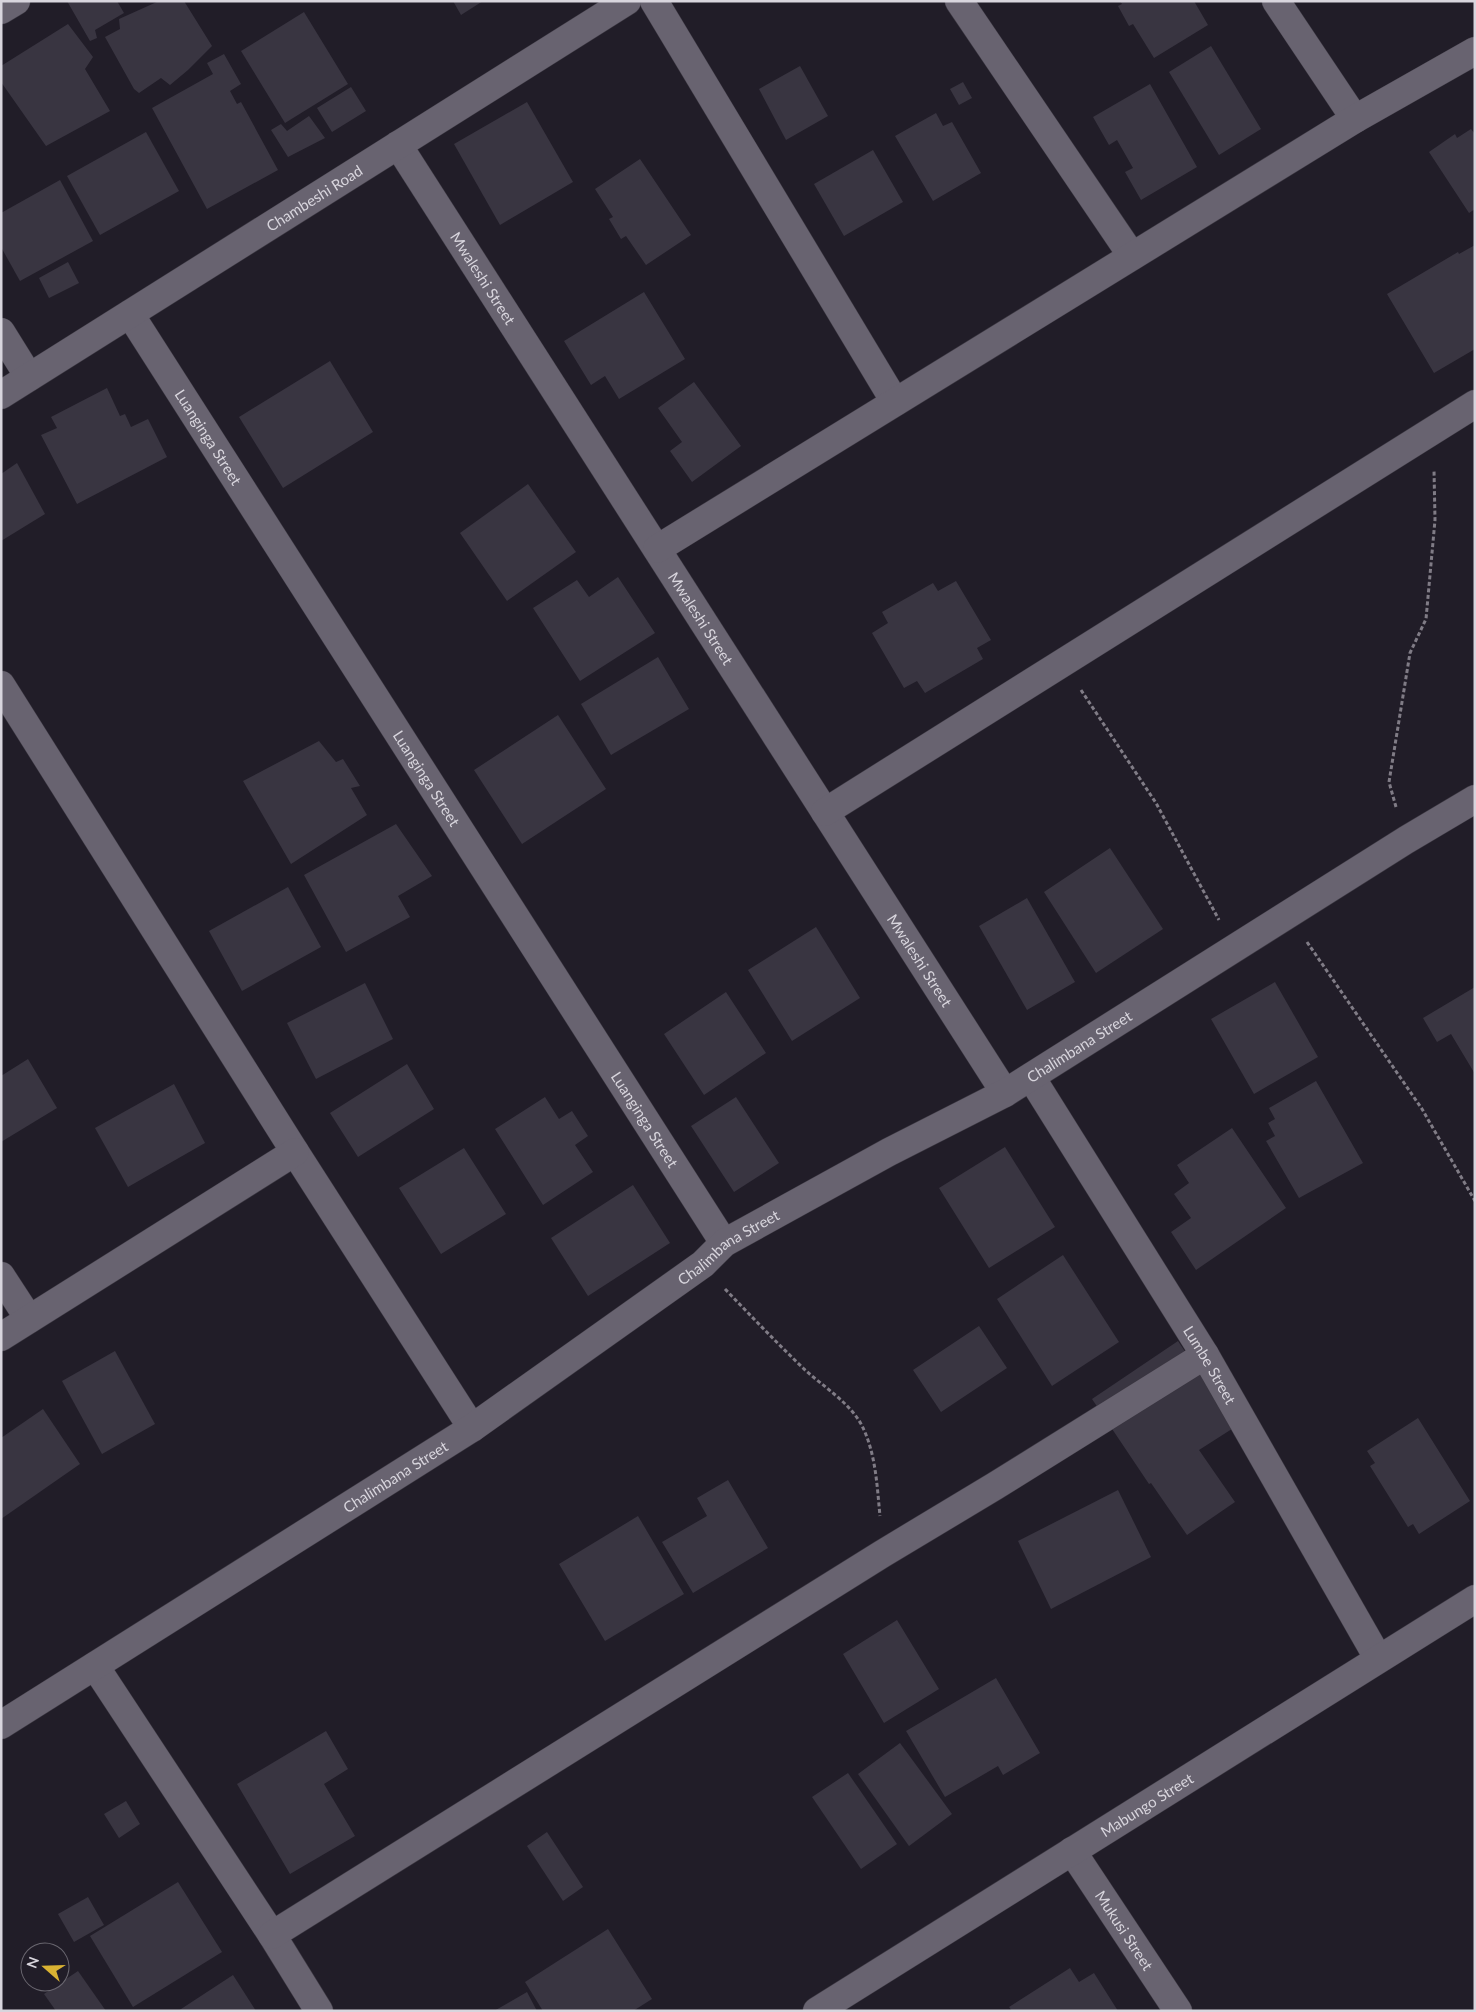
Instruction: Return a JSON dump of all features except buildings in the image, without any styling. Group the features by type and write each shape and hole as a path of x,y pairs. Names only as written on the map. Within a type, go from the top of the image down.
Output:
{"street":[{"path":"1,10 16,1"},
{"name":"Chambeshi Road","path":"1,395 627,1"},
{"path":"654,1 895,402"},
{"path":"959,1 1132,256"},
{"path":"1276,1 1355,118"},
{"path":"657,549 1355,118 1475,51"},
{"name":"Mwaleshi Street","path":"398,145 1005,1093"},
{"name":"Luanginga Street","path":"130,314 724,1243"},
{"path":"1,332 29,377"},
{"path":"825,812 1475,404"},
{"path":"1,685 295,1152 472,1428"},
{"name":"Chalimbana Street","path":"1,1725 472,1428 703,1264 724,1243 889,1152 1005,1093 1406,840 1475,799"},
{"name":"Lumbe Street","path":"1031,1077 1205,1355 1378,1658"},
{"path":"1,1337 295,1152"},
{"path":"1,1276 30,1319"},
{"path":"272,1935 882,1554 1205,1355"},
{"name":"Mabungo Street","path":"817,2011 1475,1599"},
{"path":"96,1666 272,1935 319,2011"},
{"name":"Mukusi Street","path":"1072,1851 1178,2011"}],"path":[{"path":"1406,840 1389,782 1410,652 1426,619 1435,520 1432,430"},
{"path":"1063,662 1156,804 1234,948"},
{"path":"1288,914 1422,1109 1475,1201"},
{"path":"703,1264 770,1337 821,1385 850,1408 864,1429 876,1471 882,1554"}]}
